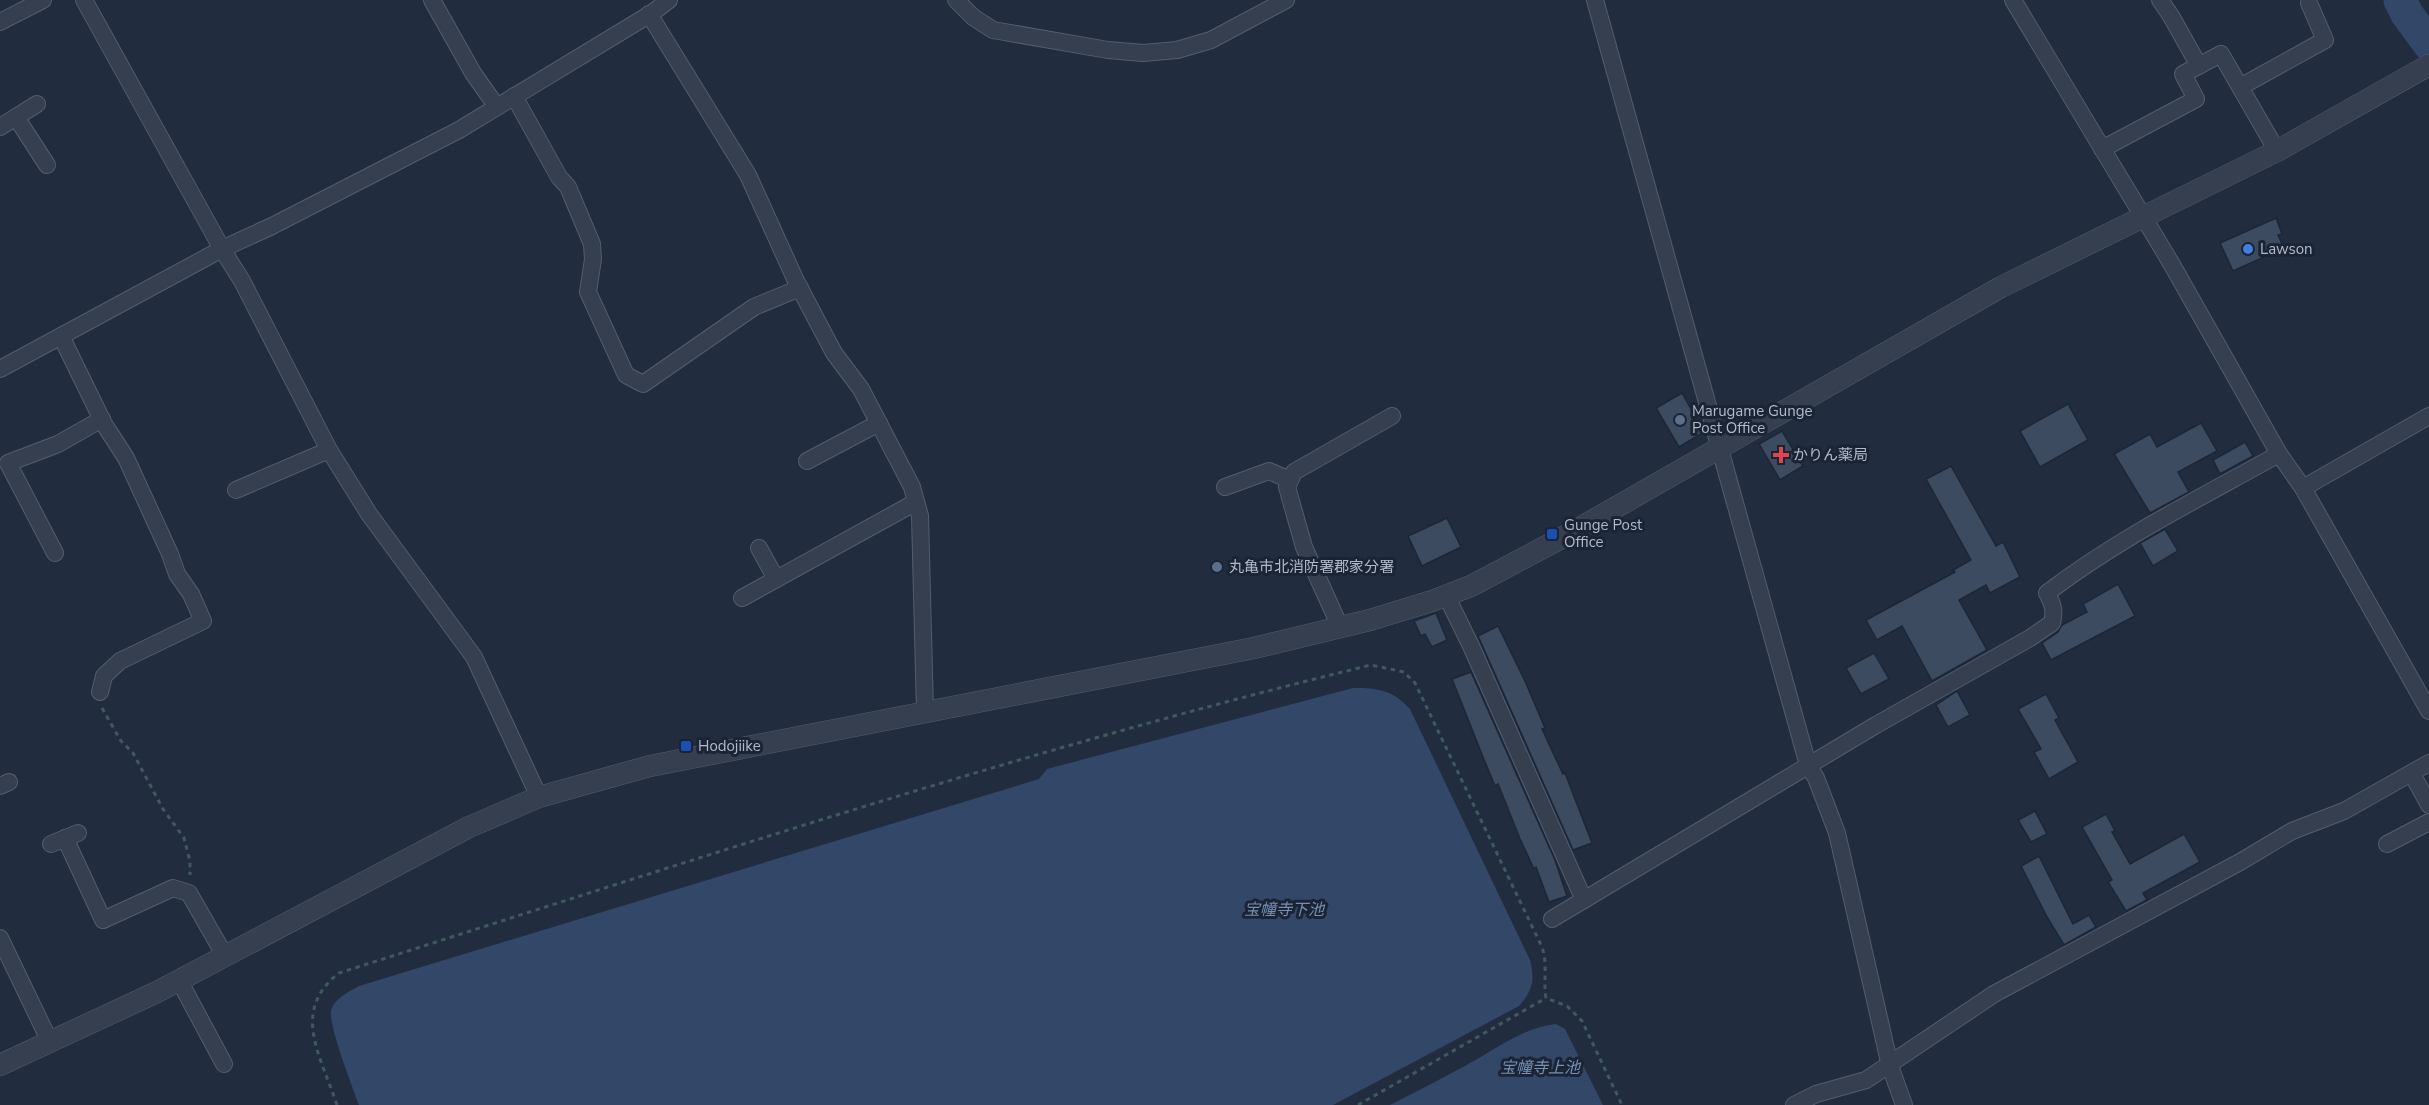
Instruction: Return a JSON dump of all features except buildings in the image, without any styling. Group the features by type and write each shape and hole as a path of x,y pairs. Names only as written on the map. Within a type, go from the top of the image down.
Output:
{"street":[{"path":"0,22 43,0"},
{"path":"84,0 222,249 242,280 329,450 369,514 474,657 538,797"},
{"path":"432,0 473,73 497,107"},
{"path":"0,369 222,249 272,226 459,130 669,0"},
{"path":"956,0 973,17 993,30 1108,50 1143,53 1177,50 1211,40 1268,4 1286,0"},
{"path":"1595,0 1808,765 1816,778 1837,833 1890,1066 1904,1105"},
{"path":"2013,0 2171,263 2279,454 2303,488 2429,711"},
{"path":"2160,0 2199,66"},
{"path":"2240,87 2325,40 2308,3"},
{"path":"649,14 748,175 800,288 834,352 861,389 912,487 920,516 925,712"},
{"path":"2102,149 2196,99 2183,74 2222,54 2277,151"},
{"path":"0,1065 179,980 469,827 538,797 650,766 1254,648 1340,627 1446,595 1514,564 2001,287 2277,151 2427,66"},
{"path":"514,96 559,177 568,187 592,244 593,259 588,292 626,375 643,384 754,307 800,288"},
{"path":"0,127 37,104"},
{"path":"16,117 47,165"},
{"path":"61,336 102,419 126,458 177,574 191,594 203,621 120,661 104,676 100,692"},
{"path":"1340,627 1304,547 1287,487 1294,472 1392,416"},
{"path":"2303,488 2429,416"},
{"path":"55,553 8,463 58,444 102,419"},
{"path":"807,461 879,423"},
{"path":"236,490 329,450"},
{"path":"1552,919 1808,765 2030,638 2052,623 2055,614 2053,603 2047,594 2072,574 2148,526 2279,454"},
{"path":"1225,487 1269,471 1290,480"},
{"path":"742,598 916,502"},
{"path":"759,548 776,579"},
{"path":"1446,595 1584,900"},
{"path":"1794,1105 1816,1094 1866,1080 1994,994 2240,862 2292,831 2344,811 2429,763"},
{"path":"2412,774 2429,805"},
{"path":"2387,844 2429,822"},
{"path":"65,838 103,920 173,888 189,893 225,956"},
{"path":"0,938 50,1042"},
{"path":"179,980 224,1064"}],"path":[{"path":"337,1105 311,1026 315,1002 325,984 339,972 854,808 1087,740 1371,665 1404,672 1415,683 1542,947 1546,957 1544,988 1546,998"},
{"path":"100,692 102,707 112,727 134,753 163,809 184,838 190,861 189,893"},
{"path":"1358,1105 1546,998 1568,1006 1582,1021 1622,1105"}],"water":[{"name":"宝幢寺下池","path":"1353,688 1384,691 1410,709 1530,960 1532,984 1519,1006 1333,1105 359,1105 333,1029 331,1010 339,999 359,986 1039,779 1047,769"},
{"name":"宝幢寺上池","path":"1556,1024 1565,1029 1603,1105 1390,1105 1523,1033"}],"waterway":[{"path":"2400,0 2407,14 2429,44"}],"place":[{"name":"Lawson","path":"2248,249"},
{"name":"Marugame Gunge Post Office","path":"1680,420"},
{"name":"かりん薬局","path":"1781,455"},
{"name":"Gunge Post Office","path":"1552,534"},
{"name":"丸亀市北消防署郡家分署","path":"1217,567"},
{"name":"Hodojiike","path":"686,746"}]}
